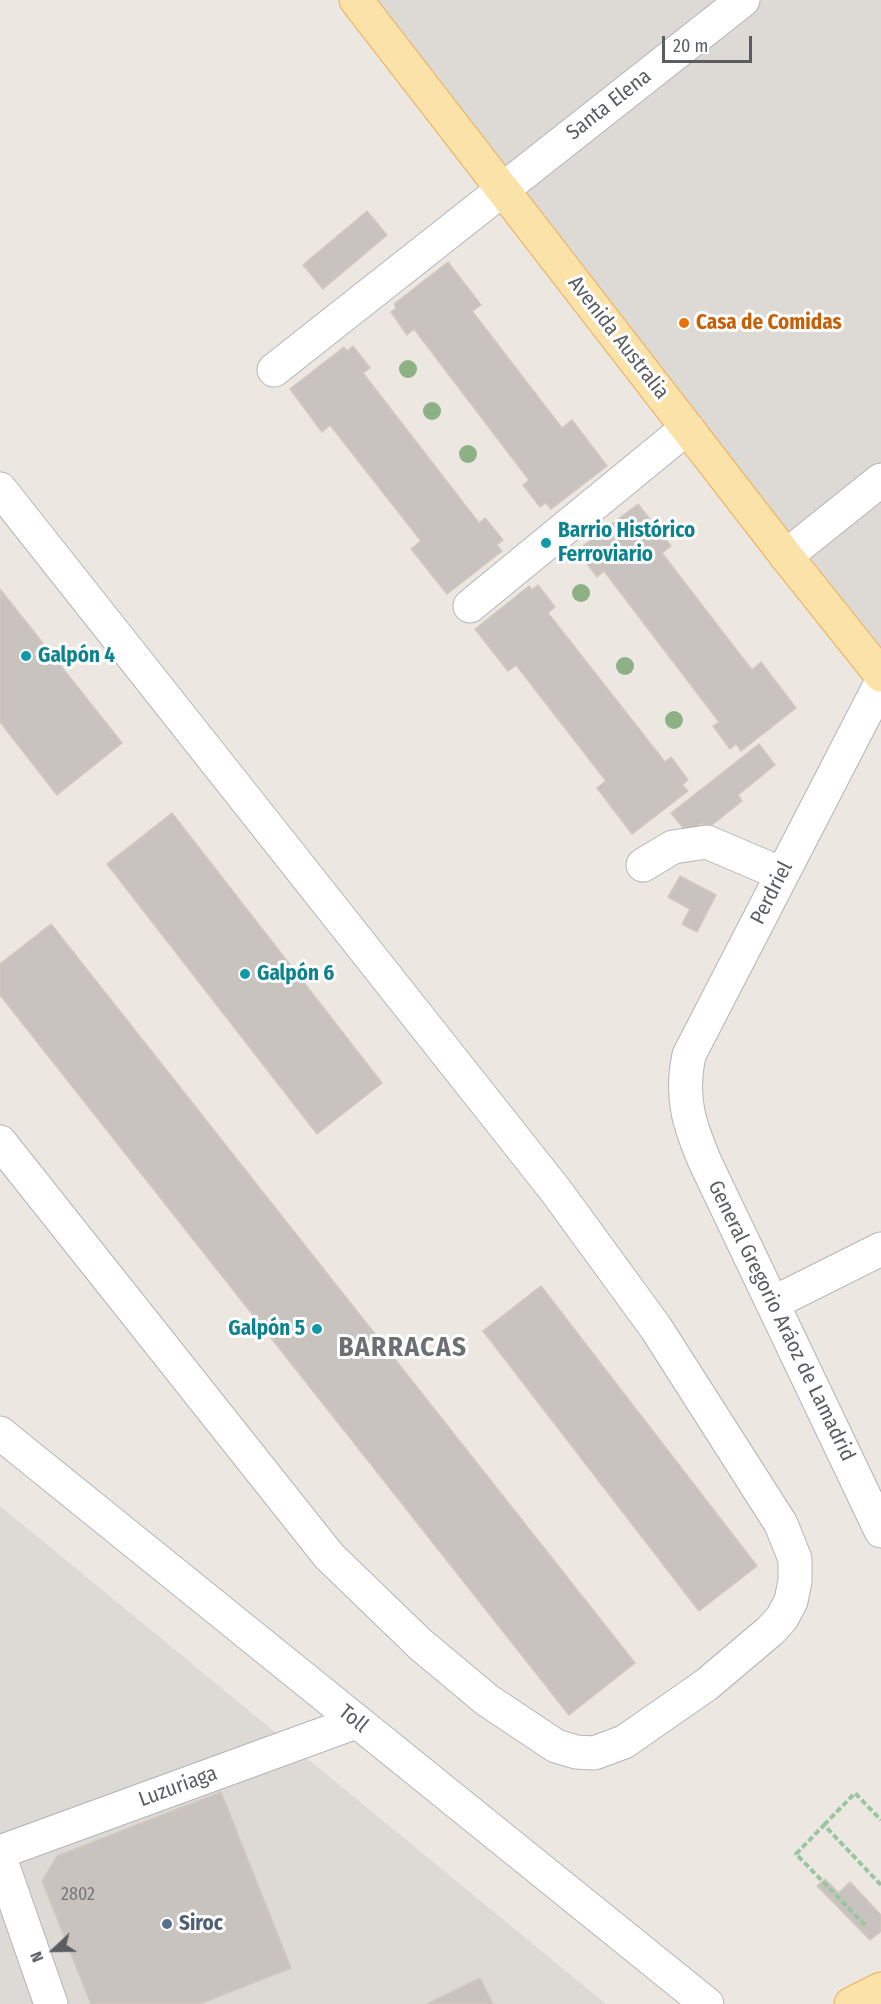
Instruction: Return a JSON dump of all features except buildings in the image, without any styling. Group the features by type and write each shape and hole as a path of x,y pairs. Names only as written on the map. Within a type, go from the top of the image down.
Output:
{"main road":[{"name":"Avenida Australia","path":"356,0 786,556 881,675"},
{"path":"851,2004 881,1989"}],"street":[{"name":"Santa Elena","path":"274,370 743,0"},
{"path":"470,606 687,428"},
{"path":"786,556 881,480"},
{"path":"0,489 556,1191 656,1328 781,1524 790,1543 795,1559 795,1581 791,1600 782,1618 770,1631 706,1685 624,1742 594,1753 576,1752 556,1746 487,1700 456,1675 378,1605 329,1556 0,1142"},
{"name":"Perdriel","path":"686,1109 685,1074 689,1055 881,683"},
{"path":"643,865 673,847 707,842 782,874"},
{"name":"General Gregorio Aráoz de Lamadrid","path":"686,1109 706,1164 881,1531"},
{"path":"773,1303 881,1249"},
{"name":"Toll","path":"0,1433 707,2004"},
{"name":"Luzuriaga","path":"0,1852 356,1722"},
{"path":"0,1858 51,2004"}],"path":[{"path":"865,1925 796,1854 855,1793 881,1820"},
{"path":"824,1825 881,1884"}],"shaded area":[{"path":"358,0 881,0 881,685"},
{"path":"0,1506 606,2004 0,2004"}],"place":[{"name":"Casa de Comidas","path":"684,323"},
{"name":"Barrio Histórico Ferroviario","path":"546,543"},
{"name":"Galpón 4","path":"26,656"},
{"name":"Galpón 6","path":"245,974"},
{"name":"Galpón 5","path":"317,1329"},
{"name":"Siroc","path":"167,1924"}],"district":[{"name":"BARRACAS","path":"403,1348"}]}
